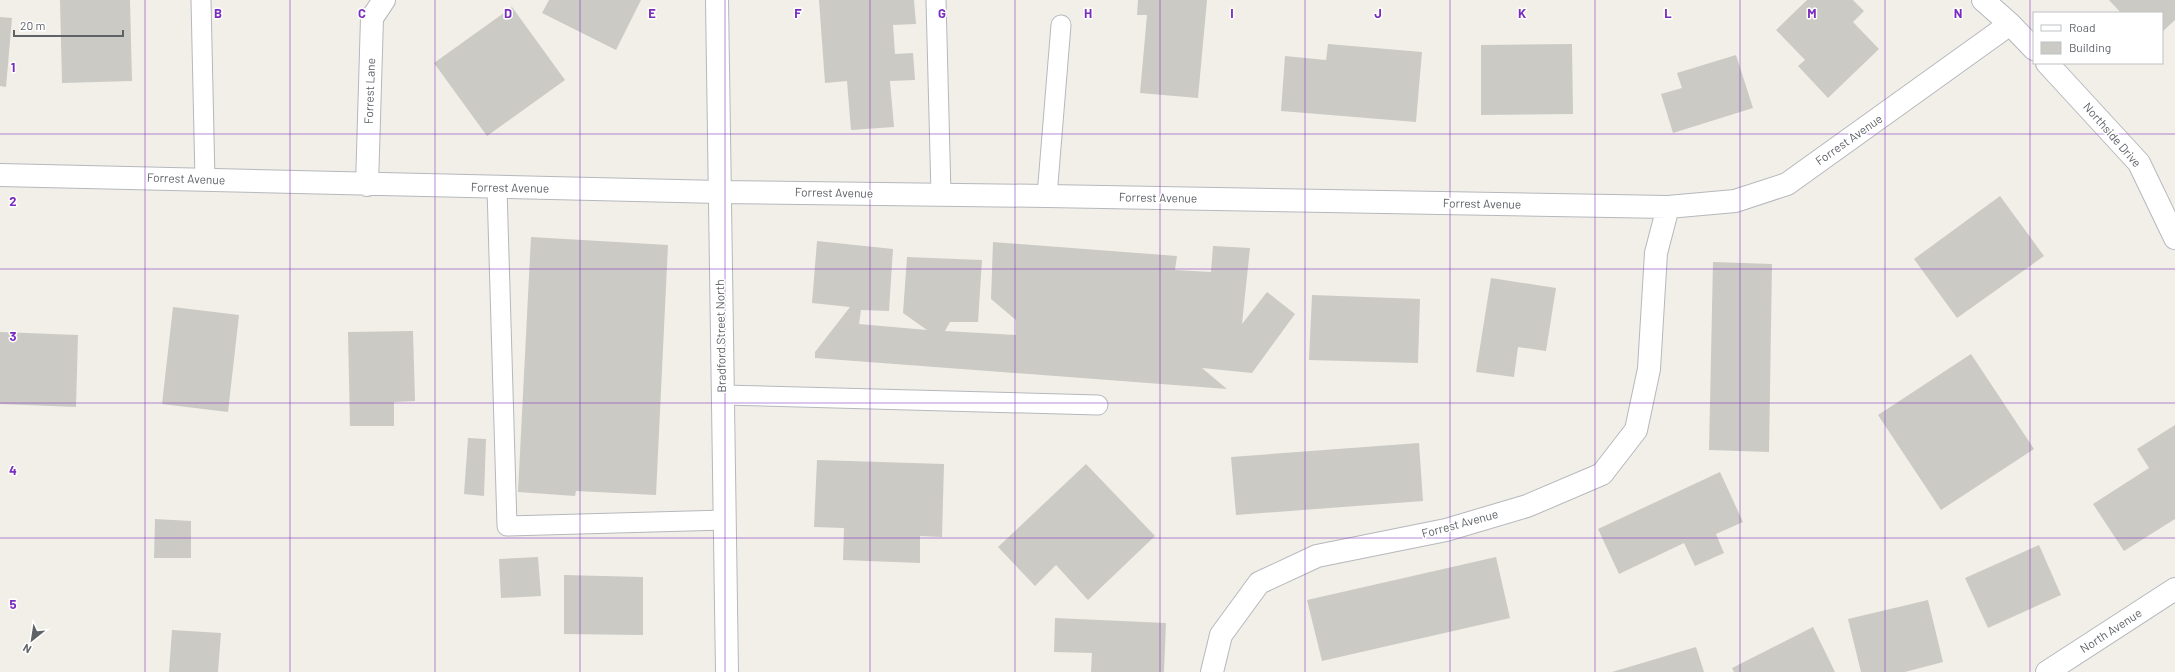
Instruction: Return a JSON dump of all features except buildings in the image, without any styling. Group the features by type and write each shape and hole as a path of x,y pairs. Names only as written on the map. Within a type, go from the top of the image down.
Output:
{"street":[{"name":"Forrest Lane","path":"368,185 372,18 384,0"},
{"name":"Bradford Street North","path":"717,0 722,394 728,672"},
{"path":"1983,0 2010,24 2033,49"},
{"name":"Forrest Avenue","path":"0,175 498,188 1668,207 1735,200 1787,184 2010,24"},
{"name":"Northside Drive","path":"2048,64 2140,163 2175,238"},
{"name":"Forrest Avenue","path":"1212,672 1221,635 1259,583 1317,556 1446,530 1527,506 1602,474 1636,430 1649,369 1656,253 1668,207"},
{"name":"North Avenue","path":"2047,672 2175,589"}],"lane":[{"path":"201,0 206,180"},
{"path":"936,0 941,194"},
{"path":"1047,196 1061,24"},
{"path":"498,188 507,526 725,520"},
{"path":"722,394 1098,404"}]}
